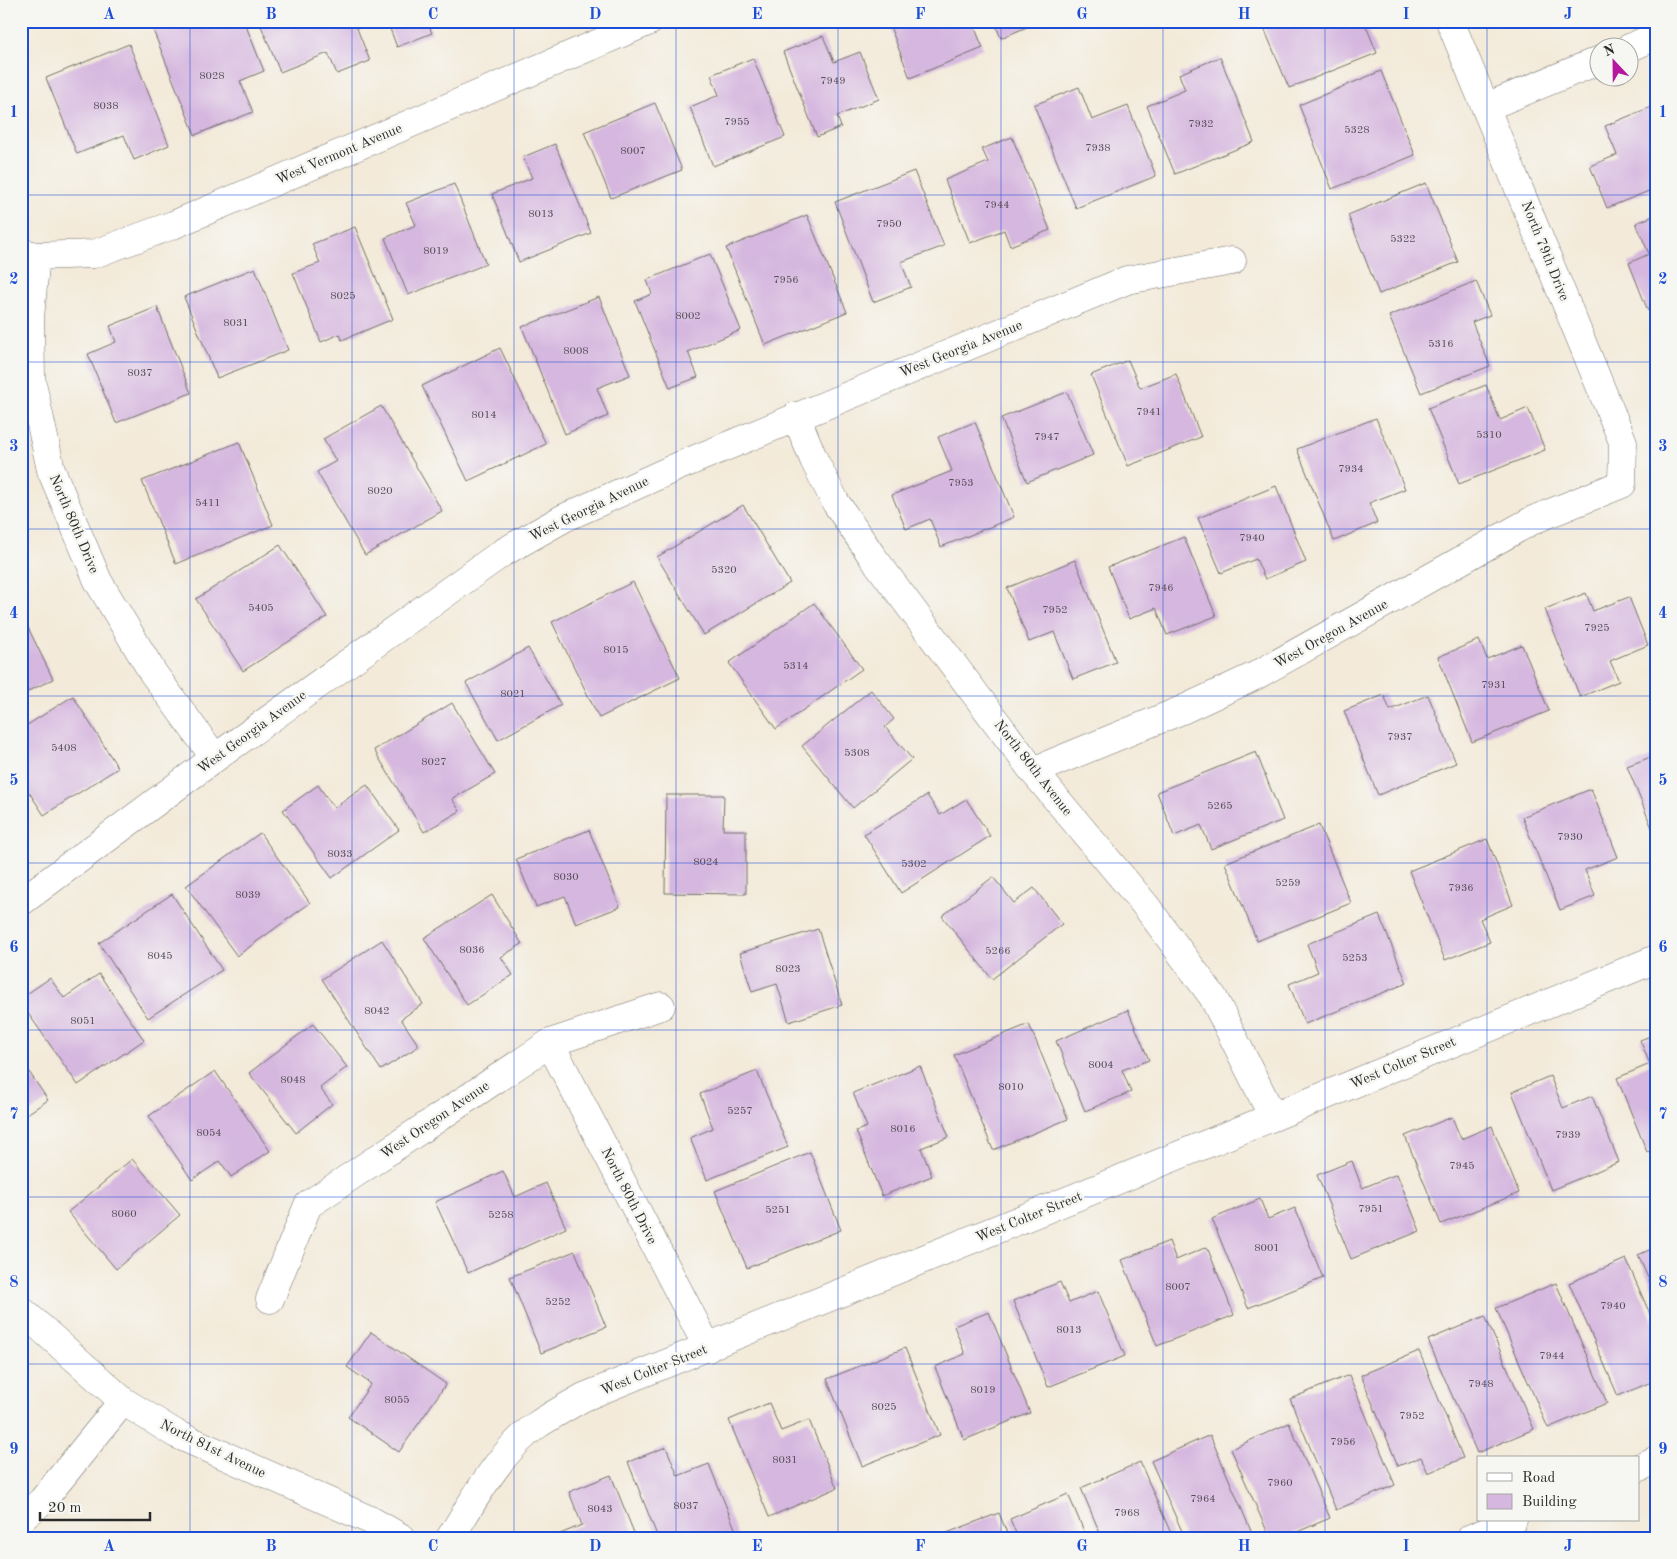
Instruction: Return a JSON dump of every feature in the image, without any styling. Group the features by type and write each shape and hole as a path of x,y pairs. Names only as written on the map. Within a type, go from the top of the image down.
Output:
{"street":[{"name":"West Vermont Avenue","path":"28,254 94,254 173,225 650,21"},
{"name":"North 79th Drive","path":"1450,21 1623,442 1622,484"},
{"path":"1640,43 1656,36"},
{"path":"1486,107 1590,64"},
{"name":"North 80th Drive","path":"28,254 31,378 51,470 98,581 153,673 215,758"},
{"name":"West Georgia Avenue","path":"21,902 215,758 502,553 564,518 678,466 796,416 1127,280 1232,261"},
{"name":"North 80th Avenue","path":"796,416 814,460 836,503 872,556 1033,770 1146,906 1213,997 1273,1117"},
{"name":"West Oregon Avenue","path":"1033,770 1182,710 1255,676 1533,520 1622,484"},
{"name":"West Colter Street","path":"450,1538 488,1478 510,1448 536,1425 584,1397 1273,1117 1656,958"},
{"name":"West Oregon Avenue","path":"270,1299 308,1205 550,1043 661,1006"},
{"name":"North 80th Drive","path":"550,1043 708,1348"},
{"name":"North 81st Avenue","path":"21,1310 123,1401 176,1434 370,1520 402,1538"},
{"path":"21,1519 42,1501 123,1401"},
{"path":"1640,1467 1656,1460"},
{"path":"1471,1538 1508,1522"}],"building":[{"path":"176,21 244,21 264,71 240,81 253,112 195,135 153,30"},
{"path":"259,21 354,21 370,61 337,74 328,53 280,72"},
{"path":"387,21 427,21 432,33 397,47"},
{"path":"888,21 972,21 983,48 910,78"},
{"path":"994,21 1041,21 1001,38"},
{"path":"1261,21 1364,21 1377,53 1289,88"},
{"path":"823,36 834,62 860,52 879,99 837,116 841,127 817,137 783,52"},
{"path":"129,44 169,145 134,160 124,135 77,154 46,78"},
{"path":"1220,57 1254,142 1175,174 1147,106 1185,90 1179,74"},
{"path":"753,58 785,137 713,166 690,107 719,95 711,75"},
{"path":"1381,71 1415,155 1332,189 1299,105"},
{"path":"1079,87 1092,120 1128,106 1156,176 1076,208 1034,105"},
{"path":"655,103 682,170 611,198 584,132"},
{"path":"1656,105 1656,188 1607,208 1590,166 1617,155 1605,126"},
{"path":"1012,137 1050,230 1010,246 1004,230 970,243 945,180 988,162 982,149"},
{"path":"555,144 591,233 519,262 492,194 532,178 523,157"},
{"path":"914,171 944,246 901,262 911,287 873,302 835,202"},
{"path":"1426,183 1458,262 1379,294 1348,215"},
{"path":"454,184 486,264 408,295 385,238 416,225 406,203"},
{"path":"807,215 847,312 765,345 726,248"},
{"path":"1656,215 1656,308 1648,311 1629,263 1649,254 1636,223"},
{"path":"355,227 393,319 342,340 340,334 321,342 293,273 320,263 312,244"},
{"path":"710,254 741,330 688,352 698,377 670,388 635,301 652,294 647,280"},
{"path":"255,268 288,350 217,378 184,297"},
{"path":"1476,281 1490,315 1472,322 1490,366 1421,393 1389,316"},
{"path":"599,297 630,375 597,388 608,416 565,434 522,327"},
{"path":"157,307 191,393 116,423 88,354 116,342 110,326"},
{"path":"500,348 546,444 468,481 422,386"},
{"path":"1128,360 1140,388 1176,374 1201,437 1128,466 1091,375"},
{"path":"1486,385 1500,420 1528,408 1545,450 1459,484 1428,408"},
{"path":"1067,392 1093,455 1027,482 1001,418"},
{"path":"381,406 442,511 365,555 317,472 336,461 323,439"},
{"path":"1376,418 1405,489 1369,503 1377,523 1334,541 1297,449"},
{"path":"975,422 1014,517 941,547 930,519 906,529 892,495 952,471 938,437"},
{"path":"239,442 273,525 176,564 142,481"},
{"path":"1276,486 1306,562 1265,579 1256,559 1221,573 1198,518"},
{"path":"743,505 790,583 704,635 657,557"},
{"path":"1184,537 1216,616 1167,635 1156,608 1129,619 1108,567"},
{"path":"280,545 327,617 243,671 196,599"},
{"path":"1075,560 1116,662 1073,679 1054,632 1029,642 1007,588"},
{"path":"633,582 680,678 599,718 552,622"},
{"path":"1586,593 1593,611 1629,597 1648,645 1610,661 1619,681 1580,697 1545,609"},
{"path":"814,603 862,669 776,729 729,663"},
{"path":"21,613 53,679 21,695"},
{"path":"1479,640 1487,659 1522,645 1549,711 1472,742 1438,657"},
{"path":"528,648 561,705 498,740 466,683"},
{"path":"871,690 894,719 885,727 912,759 853,808 802,746"},
{"path":"1384,695 1390,710 1428,695 1456,763 1378,795 1344,711"},
{"path":"73,696 118,768 44,815 21,780 21,729"},
{"path":"452,703 495,774 452,799 460,811 424,832 374,750"},
{"path":"1256,752 1283,820 1211,849 1201,825 1174,836 1157,792"},
{"path":"1656,755 1656,838 1627,766"},
{"path":"318,785 334,808 367,785 399,830 332,878 283,810"},
{"path":"1591,789 1618,857 1585,870 1595,896 1560,910 1522,817"},
{"path":"666,795 724,795 723,830 746,830 746,894 665,893"},
{"path":"927,795 940,815 966,799 990,836 901,893 864,834"},
{"path":"1319,825 1351,903 1257,941 1225,863"},
{"path":"589,830 620,907 576,924 565,896 536,907 516,859"},
{"path":"260,833 310,903 237,956 186,886"},
{"path":"1487,839 1513,905 1480,919 1490,942 1445,960 1409,871"},
{"path":"993,877 1014,903 1034,888 1062,924 992,979 942,916"},
{"path":"172,894 222,970 148,1018 99,943"},
{"path":"492,895 522,944 501,957 513,975 467,1005 424,938"},
{"path":"1379,915 1407,983 1305,1024 1289,984 1318,972 1307,944"},
{"path":"818,929 842,1005 789,1022 777,984 752,992 740,953"},
{"path":"382,940 423,1004 401,1019 419,1046 381,1070 322,979"},
{"path":"99,974 144,1040 78,1085 21,1003 21,998 50,978 64,998"},
{"path":"1128,1010 1149,1060 1122,1070 1131,1092 1085,1111 1056,1041"},
{"path":"313,1024 347,1067 320,1088 332,1104 296,1133 249,1073"},
{"path":"1029,1024 1068,1119 993,1150 954,1055"},
{"path":"1656,1034 1656,1149 1647,1152 1617,1078 1650,1064 1640,1040"},
{"path":"21,1060 48,1100 21,1118"},
{"path":"920,1066 949,1137 921,1148 932,1176 882,1196 856,1131 867,1127 853,1093"},
{"path":"215,1071 270,1151 231,1177 220,1161 192,1180 149,1116"},
{"path":"757,1071 788,1147 707,1180 690,1138 713,1128 700,1094"},
{"path":"1550,1076 1563,1108 1592,1096 1619,1162 1551,1190 1512,1092"},
{"path":"1452,1117 1461,1139 1492,1126 1519,1193 1441,1224 1405,1136"},
{"path":"810,1152 841,1230 747,1268 715,1191"},
{"path":"132,1159 180,1215 116,1269 68,1212"},
{"path":"1352,1161 1362,1188 1397,1174 1420,1231 1351,1259 1317,1175"},
{"path":"503,1171 515,1197 546,1183 566,1228 468,1273 435,1202"},
{"path":"1260,1199 1268,1219 1295,1208 1323,1278 1248,1308 1212,1219"},
{"path":"1169,1241 1176,1260 1207,1247 1234,1315 1157,1346 1122,1260"},
{"path":"1656,1247 1656,1296 1638,1255"},
{"path":"575,1251 606,1327 541,1353 510,1277"},
{"path":"1626,1259 1656,1328 1656,1380 1618,1396 1569,1283"},
{"path":"1060,1282 1069,1303 1098,1291 1125,1356 1048,1387 1013,1301"},
{"path":"1556,1283 1607,1403 1548,1428 1496,1308"},
{"path":"989,1312 1030,1413 964,1440 935,1367 965,1354 954,1326"},
{"path":"1485,1316 1534,1429 1477,1453 1428,1340"},
{"path":"371,1332 446,1384 399,1452 348,1417 371,1384 347,1367"},
{"path":"905,1348 940,1435 862,1466 827,1379"},
{"path":"1419,1351 1463,1458 1428,1473 1421,1457 1398,1466 1361,1375"},
{"path":"1349,1375 1395,1485 1336,1510 1290,1399"},
{"path":"769,1403 781,1431 809,1420 837,1488 769,1517 729,1420"},
{"path":"1289,1423 1330,1518 1283,1538 1270,1538 1231,1449"},
{"path":"1210,1435 1254,1538 1185,1538 1151,1461"},
{"path":"666,1447 678,1476 709,1464 738,1536 733,1538 658,1538 628,1462"},
{"path":"1140,1462 1173,1538 1102,1538 1081,1488"},
{"path":"611,1475 636,1538 556,1538 555,1536 582,1525 569,1492"},
{"path":"1068,1494 1087,1538 1018,1538 1010,1519"},
{"path":"999,1513 1009,1538 940,1538 939,1536"}]}
